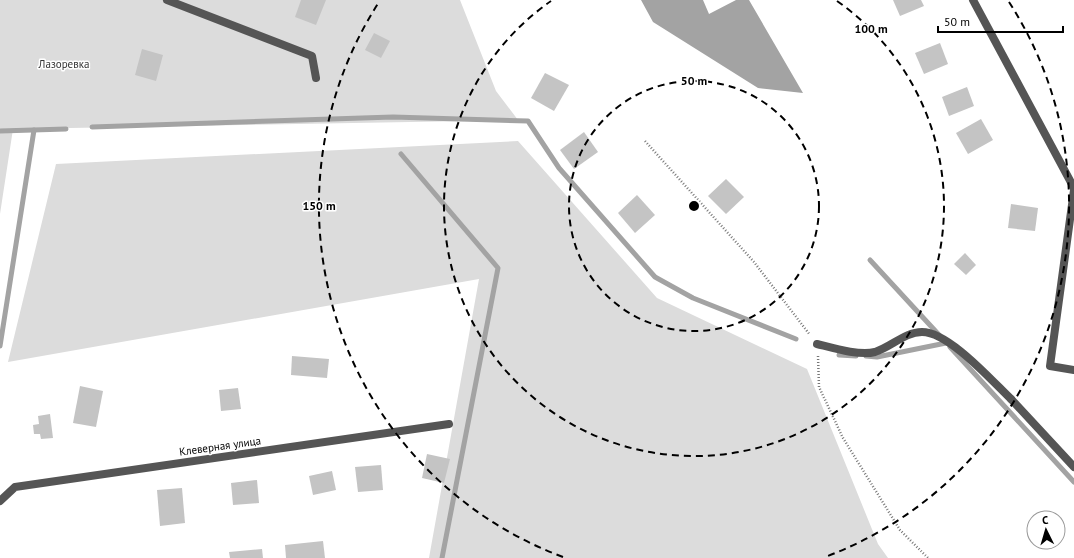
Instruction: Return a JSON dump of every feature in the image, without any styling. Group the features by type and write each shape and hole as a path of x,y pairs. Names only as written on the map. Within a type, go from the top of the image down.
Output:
{"street":[{"path":"167,0 312,56 316,78"},
{"path":"974,0 1074,189 1050,366 1074,370"},
{"path":"817,344 852,352 874,352 914,332 924,332 937,336 953,344 1011,399 1074,467"},
{"name":"Клеверная улица","path":"0,501 15,487 449,424"}],"path":[{"path":"645,141 754,262 817,344 819,387 843,438 900,530 928,558"}],"green space":[{"name":"Лазоревка","path":"0,0 460,0 496,91 518,120 13,129 0,214"},
{"path":"518,141 657,298 807,369 878,544 888,558 429,558 479,279 8,362 56,164"}],"shaded area":[{"path":"641,0 703,0 709,14 736,0 749,0 803,93 758,88 653,22"}],"building":[{"path":"301,0 326,0 316,25 295,17"},
{"path":"893,0 921,0 924,6 900,16"},
{"path":"374,33 390,41 381,58 365,50"},
{"path":"940,43 948,64 924,74 915,53"},
{"path":"142,49 163,55 156,81 135,75"},
{"path":"545,73 569,85 554,111 531,98"},
{"path":"967,87 974,106 949,116 942,97"},
{"path":"981,119 993,140 968,154 956,133"},
{"path":"584,132 598,152 574,169 560,150"},
{"path":"726,179 744,197 726,214 708,196"},
{"path":"637,195 655,215 635,233 618,213"},
{"path":"1011,204 1038,208 1035,231 1008,228"},
{"path":"965,253 976,265 966,275 954,264"},
{"path":"292,356 329,359 327,378 291,375"},
{"path":"80,386 103,391 96,427 73,423"},
{"path":"238,388 241,409 221,411 219,390"},
{"path":"50,414 53,438 41,439 40,434 34,434 33,425 39,424 38,416"},
{"path":"427,454 450,459 444,483 422,478"},
{"path":"381,465 383,490 358,492 355,467"},
{"path":"332,471 336,490 313,495 309,476"},
{"path":"257,480 259,503 233,505 231,483"},
{"path":"182,488 185,523 160,526 157,490"},
{"path":"323,541 325,558 286,558 285,545"},
{"path":"262,549 263,558 230,558 229,552"}],"waterway":[{"path":"92,127 393,117 528,121 559,168 655,277 693,298 796,339"},
{"path":"0,131 66,129"},
{"path":"0,346 34,130"},
{"path":"401,154 498,268 442,558"},
{"path":"870,260 940,336"},
{"path":"866,356 877,357 946,343"},
{"path":"950,347 1074,482"},
{"path":"839,355 856,356"}]}
